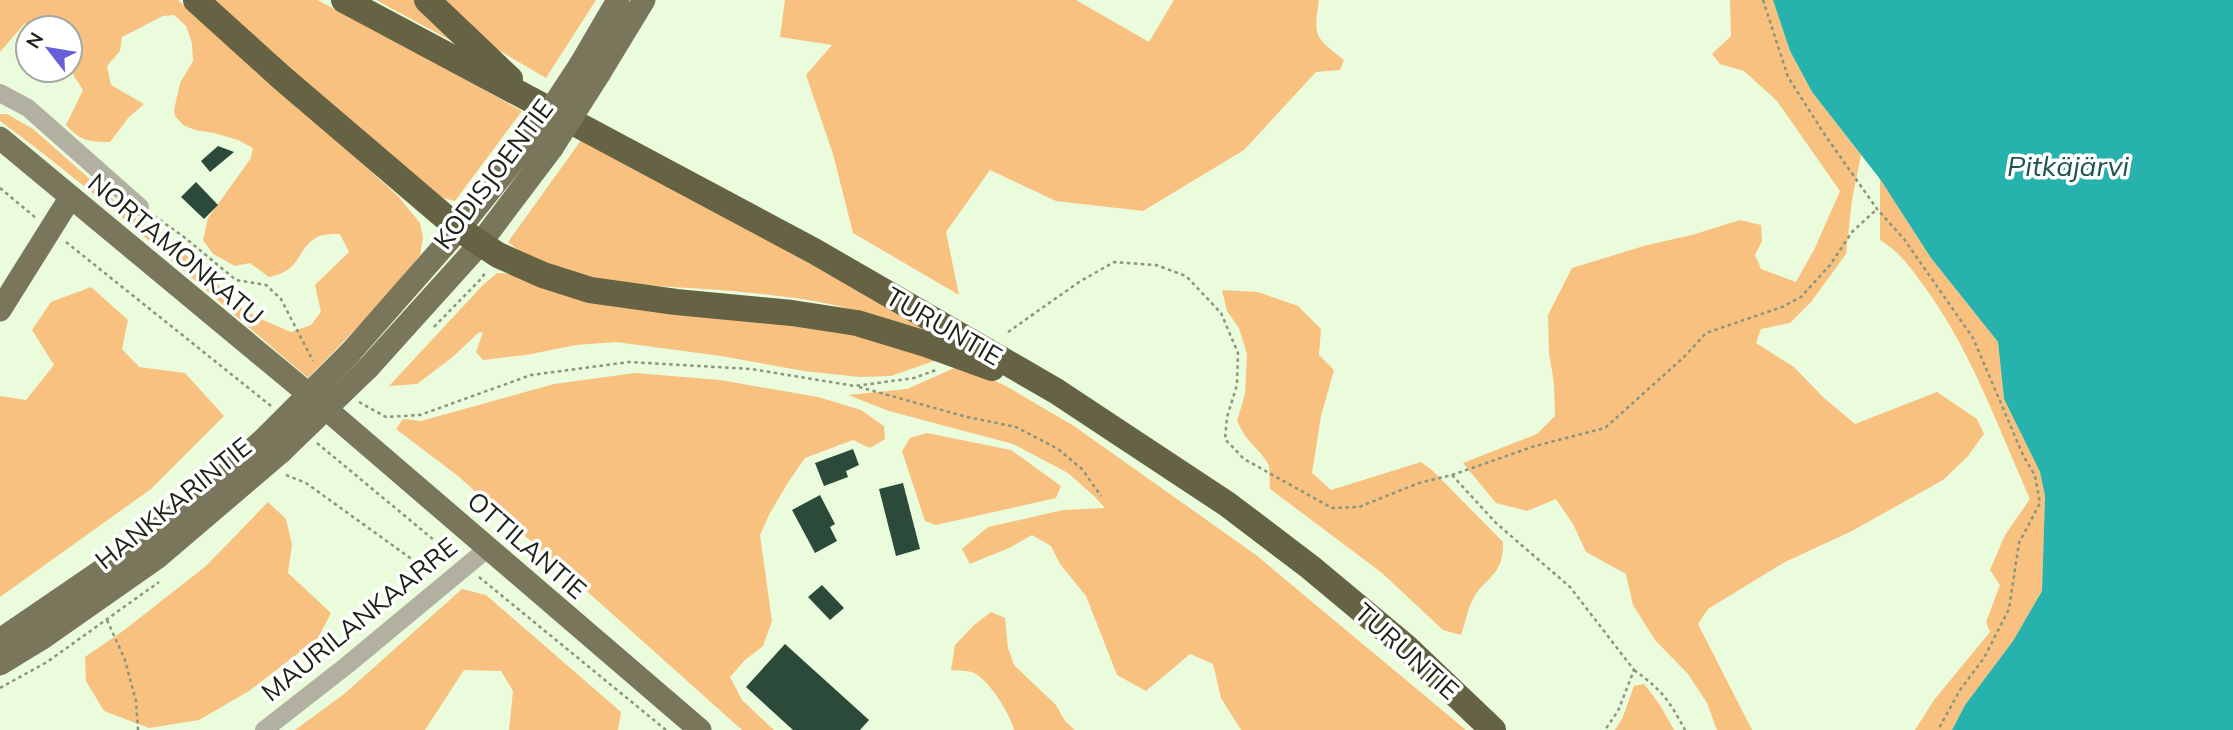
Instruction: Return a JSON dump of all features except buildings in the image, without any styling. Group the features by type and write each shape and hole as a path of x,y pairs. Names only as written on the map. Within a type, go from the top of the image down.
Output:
{"highway":[{"path":"196,0 281,77 479,243 543,275 590,290 857,323 926,344 1056,391"},
{"name":"TURUNTIE","path":"344,0 814,251 1056,391 1227,504 1301,560 1406,647 1493,730"},
{"path":"427,0 531,99"}],"main road":[{"name":"KODISJOENTIE","path":"590,70 618,0"},
{"name":"KODISJOENTIE","path":"368,368 479,243 590,70 644,0"},
{"name":"NORTAMONKATU","path":"0,138 318,402"},
{"path":"0,310 70,198"},
{"name":"KODISJOENTIE","path":"350,353 479,243"},
{"name":"HANKKARINTIE","path":"0,640 139,545 221,478 276,454 350,353"},
{"name":"HANKKARINTIE","path":"0,664 41,639 158,557 276,454 368,368"},
{"name":"OTTILANTIE","path":"318,402 700,730"}],"street":[{"path":"0,93 28,108 139,206"},
{"name":"MAURILANKAARRE","path":"264,730 487,549"}],"path":[{"path":"1763,0 1788,77 1825,135 1877,208 1904,239 1973,338 2023,456 2035,477 2040,503 2019,543 2008,609 1984,658 1960,690 1938,730"},
{"path":"0,188 274,408"},
{"path":"139,206 184,237 236,280 266,285 281,299 315,364"},
{"path":"1008,332 1079,282 1114,262 1156,265 1186,276 1220,313 1238,353 1237,384 1227,417 1225,439 1244,459 1332,508 1359,507 1419,483 1452,475 1535,446 1605,428 1684,357 1706,333 1783,307 1801,297 1830,265 1853,232 1877,208"},
{"path":"428,333 479,281 479,243"},
{"path":"358,402 387,417 419,415 531,375 629,362 751,369 855,386 1016,427 1058,449 1082,469 1101,496"},
{"path":"855,386 914,378 937,369"},
{"path":"316,442 666,730"},
{"path":"276,454 306,483 445,583"},
{"path":"1452,475 1496,523 1570,587 1634,670 1670,701 1685,730"},
{"path":"107,619 125,660 136,701 138,730"},
{"path":"1605,730 1618,711 1634,670"}],"shaded area":[{"path":"0,0 178,0 398,196 420,223 423,238 420,255 388,296 308,378 118,214 0,121 0,114 7,114 33,129 133,217 171,242 211,277 237,305 291,332 311,325 321,312 315,285 349,252 340,234 317,237 288,270 269,277 250,263 235,266 213,254 203,240 208,218 251,158 253,148 238,140 195,130 183,125 175,116 180,83 193,61 192,43 186,26 174,15 163,16 122,37 120,51 107,66 111,85 144,104 129,117 110,142 91,141 76,134 66,125 83,90 79,84 84,84 84,14 14,14 14,36 0,52"},
{"path":"211,0 317,0 522,111 455,201 443,198"},
{"path":"376,0 416,0 459,45"},
{"path":"436,0 596,0 546,78 495,48"},
{"path":"785,0 1076,0 1149,42 1174,0 1319,0 1316,22 1318,35 1344,60 1340,70 1316,72 1244,150 1143,211 1056,201 990,170 946,232 959,295 853,233 833,154 806,75 832,45 780,37"},
{"path":"1730,0 1773,0 1790,51 1812,92 1861,155 1852,200 1846,254 1811,302 1790,323 1761,329 1756,343 1794,367 1823,397 1855,424 1937,392 1977,419 1984,434 1968,456 1943,480 1852,531 1785,562 1708,609 1698,624 1752,730 1717,730 1707,703 1688,674 1655,640 1633,605 1626,574 1586,552 1573,524 1556,499 1527,511 1496,503 1463,463 1537,434 1555,416 1548,315 1572,268 1740,220 1761,225 1762,241 1755,255 1761,269 1796,282 1815,248 1840,191 1777,101 1744,71 1720,64 1712,54 1731,36"},
{"path":"582,139 931,332 863,312 812,301 629,283 575,274 527,256 508,242"},
{"path":"1880,179 1931,258 1998,342 2004,399 2040,472 2045,496 2042,591 2013,641 1965,705 1952,730 1915,730 1934,700 1990,632 1986,622 2000,585 1990,570 2005,535 2030,499 1982,387 1954,333 1911,269 1880,240"},
{"path":"497,273 837,327 937,360 891,376 859,377 616,342 576,345 483,360 476,352 483,332 478,333 454,356 417,384 389,386"},
{"path":"91,287 128,320 122,349 139,367 185,373 224,416 151,489 0,597 0,396 26,400 54,365 32,330 51,302"},
{"path":"1222,290 1258,292 1298,306 1321,329 1319,355 1334,370 1321,416 1312,473 1331,490 1421,462 1503,542 1497,570 1472,601 1461,635 1443,630 1382,573 1270,489 1269,465 1245,436 1237,421 1245,394 1247,354 1239,328 1227,311"},
{"path":"961,365 1006,386 1074,426 1256,555 1466,730 1241,730 1221,698 1213,664 1190,654 1146,691 1117,675 1086,596 1060,564 1051,546 1032,535 970,564 962,549 988,527 1063,510 1105,508 1094,496 1068,473 1013,444 889,411 848,395 907,389"},
{"path":"635,373 720,380 818,397 861,410 884,426 885,439 870,448 853,440 805,458 770,513 760,535 772,621 763,646 745,660 730,677 742,700 774,730 742,730 458,476 396,429 403,419 421,421 554,384"},
{"path":"927,433 1011,450 1061,486 1056,498 936,525 925,521 902,451 910,438"},
{"path":"268,502 286,519 292,545 288,573 331,613 318,638 249,691 199,720 149,728 104,711 86,681 85,657 206,566"},
{"path":"462,589 486,595 621,712 618,730 509,730 513,691 501,671 464,670 425,730 295,730 344,694"},
{"path":"991,612 1005,618 1008,648 1014,665 1056,705 1065,721 1075,730 1014,730 1004,707 980,677 972,672 951,670 955,645"},
{"path":"1644,684 1674,730 1615,730 1634,686"}],"water":[{"name":"Pitkäjärvi","path":"1773,0 2233,0 2233,730 1952,730 1965,705 2013,641 2042,591 2045,496 2040,472 2004,399 1998,342 1931,258 1880,179 1812,92 1790,51"}]}
